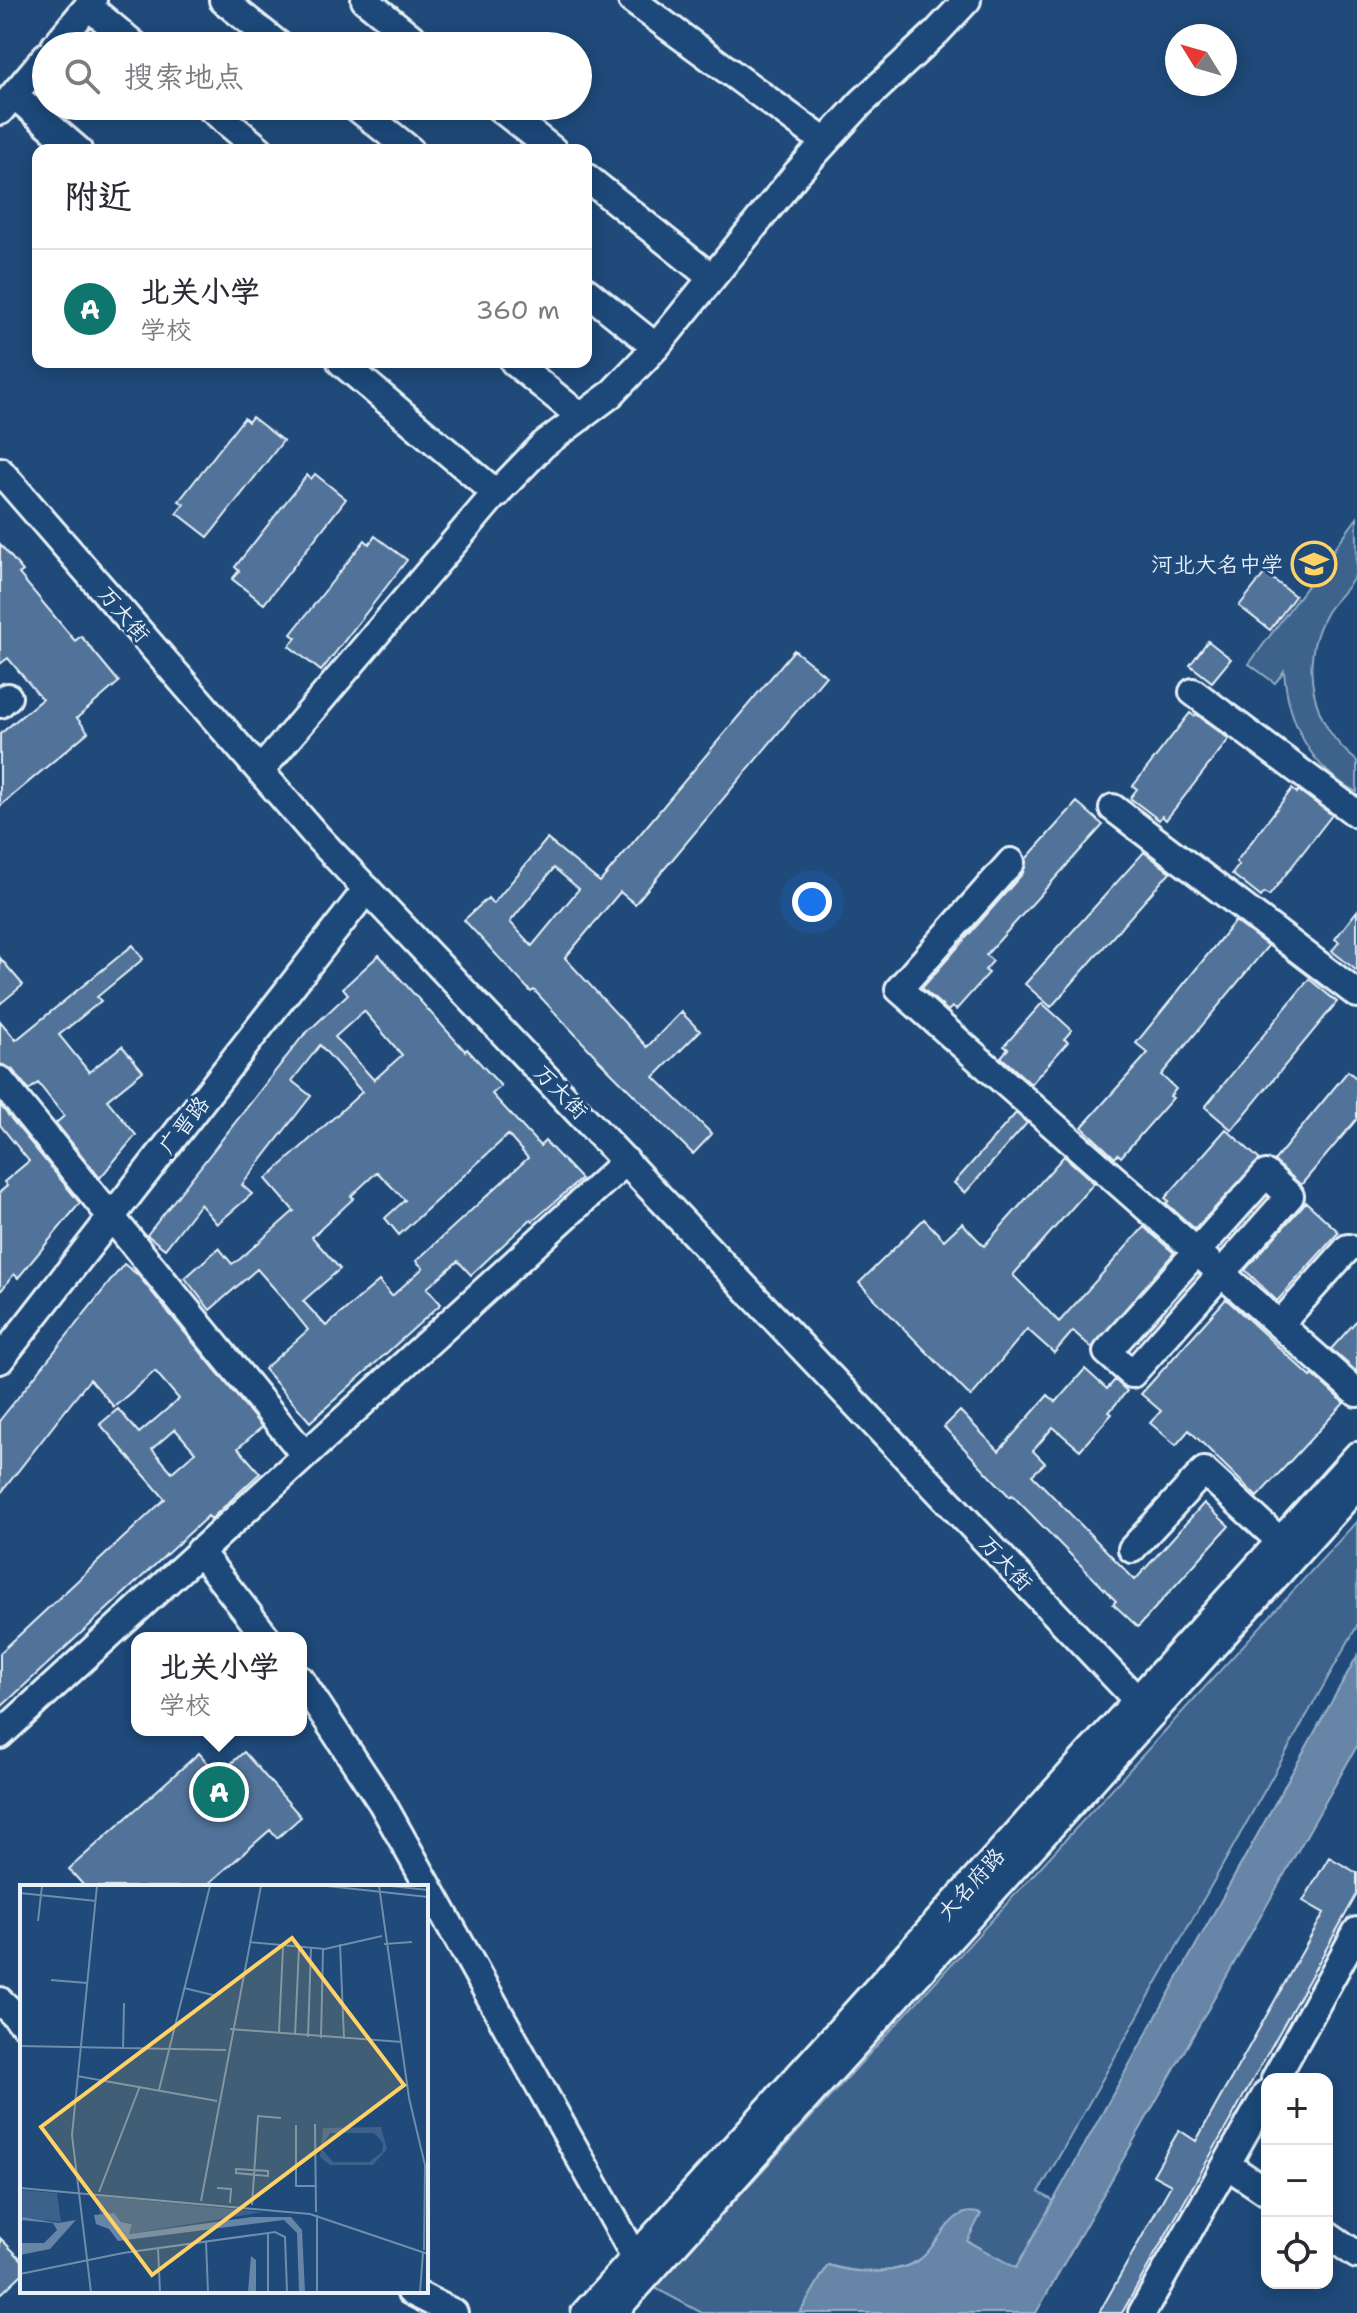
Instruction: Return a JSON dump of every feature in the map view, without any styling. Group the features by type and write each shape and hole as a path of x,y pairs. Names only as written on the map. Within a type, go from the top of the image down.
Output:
{"street":[{"path":"223,0 263,32"},
{"path":"365,0 405,32"},
{"path":"632,0 825,142"},
{"path":"260,771 497,494 543,445 610,395 656,347 825,142 967,0"},
{"path":"66,32 90,3 121,32"},
{"path":"32,73 7,103 32,120"},
{"path":"33,120 69,144"},
{"path":"225,120 253,144"},
{"path":"372,120 402,144"},
{"path":"515,120 545,144"},
{"path":"592,182 712,278"},
{"path":"592,296 656,347"},
{"path":"348,368 497,494"},
{"path":"521,368 581,417"},
{"name":"万大街","path":"0,471 260,771 367,889 1137,1700"},
{"path":"1193,692 1357,814"},
{"path":"1113,808 1357,994"},
{"path":"1011,862 899,989 1357,1393"},
{"name":"广晋路","path":"0,1360 367,889"},
{"path":"0,1080 304,1454"},
{"path":"0,1735 626,1161"},
{"path":"1266,1174 1290,1196 1132,1374 1107,1352 1197,1251 1266,1174"},
{"path":"1280,1324 1348,1248"},
{"name":"大名府路","path":"585,2313 1357,1456"},
{"path":"1132,1549 1204,1471 1280,1541"},
{"name":"大名府路","path":"613,2313 1357,1486"},
{"path":"199,1551 262,1632"},
{"path":"307,1689 382,1803 428,1885"},
{"path":"428,1886 635,2257"},
{"path":"1278,2073 1357,1931"},
{"path":"0,2001 20,2020"},
{"path":"1142,2313 1261,2104"},
{"path":"1227,2165 1261,2188"},
{"path":"1333,2238 1357,2255"},
{"path":"414,2293 454,2313"}],"shaded area":[{"path":"1357,518 1356,573 1327,612 1318,632 1312,672 1314,692 1329,730 1357,761 1357,792 1326,770 1304,742 1290,708 1284,671 1275,683 1249,664"},
{"path":"1357,1521 1357,1626 1039,2192 1054,2201 1016,2269 967,2241 948,2225 929,2252 904,2267 865,2271 828,2265 800,2313 702,2313 655,2288"},
{"path":"1357,1656 1357,1746 1036,2313 800,2313 828,2265 869,2272 910,2265 928,2251 951,2222 969,2212 981,2214 967,2241 1016,2268"}],"building":[{"path":"252,417 283,441 208,537 177,513 184,504 179,501 244,418 248,422"},
{"path":"315,474 346,499 264,604 232,579 239,571 235,567 307,475 311,479"},
{"path":"375,536 407,560 321,671 289,646 296,638 291,634 365,540 369,544"},
{"path":"0,544 23,571 19,574 75,641 81,636 119,682 77,718 88,732 0,806 0,734 42,699 8,658 0,664"},
{"path":"1265,573 1295,596 1270,630 1239,606"},
{"path":"1208,641 1231,659 1212,682 1190,665"},
{"path":"794,650 826,676 635,904 620,892 565,958 647,1047 681,1012 700,1031 654,1077 712,1134 693,1154 534,990 531,992 464,920 488,898 493,904 547,839 600,882","holes":["554,868 579,889 532,946 510,922"]},
{"path":"1190,713 1196,714 1229,739 1166,820 1162,816 1159,820 1130,798 1137,789 1133,786"},
{"path":"1292,789 1297,793 1298,790 1332,815 1269,896 1264,893 1261,897 1232,874 1239,865 1236,862"},
{"path":"1077,802 1103,825 986,955 993,961 985,970 989,973 956,1010 952,1007 948,1011 922,988 1023,873 1026,859"},
{"path":"1144,852 1170,872 1051,1007 1025,984"},
{"path":"1357,911 1357,971 1332,951 1339,942 1335,939"},
{"path":"1235,921 1268,946 1161,1075 1176,1089 1170,1096 1173,1098 1121,1157 1118,1154 1115,1158 1082,1127 1148,1053 1136,1043"},
{"path":"133,945 143,959 97,997 101,1001 59,1035 89,1072 122,1046 143,1071 107,1100 136,1135 100,1178 56,1123 64,1116 38,1083 29,1090 12,1069 0,1064 0,1021 16,1040"},
{"path":"379,955 465,1051 467,1049 501,1086 492,1094 540,1146 545,1141 581,1179 533,1221 531,1219 471,1275 458,1261 427,1288 441,1304 310,1422 264,1369 308,1330 280,1295 257,1269 210,1310 185,1278 219,1248 232,1264 294,1211 266,1179 362,1092 320,1045 292,1081 311,1096 242,1185 252,1194 217,1224 200,1204 165,1249 147,1235 302,1037 348,994 343,988","holes":["364,1011 402,1055 374,1080 335,1037","508,1135 528,1158 416,1261 423,1268 392,1296 379,1281 326,1326 303,1301 340,1269 312,1237 354,1198 351,1196 377,1172 405,1200 385,1218 399,1235"]},
{"path":"0,958 23,985 0,1004"},
{"path":"1309,979 1337,1002 1232,1130 1205,1107"},
{"path":"1042,1003 1072,1030 1064,1039 1068,1042 1031,1084 1001,1057 1008,1049 1004,1046"},
{"path":"1348,1071 1357,1079 1357,1119 1301,1185 1274,1161"},
{"path":"0,1105 80,1203 18,1278 14,1274 0,1292 0,1192 7,1186 4,1182 29,1161 0,1125"},
{"path":"1016,1113 1027,1123 965,1193 954,1183"},
{"path":"1226,1129 1260,1160 1195,1229 1166,1203 1169,1201 1165,1198"},
{"path":"1064,1156 1094,1183 1013,1275 1059,1322 1144,1227 1174,1253 1092,1348 1073,1331 1054,1353 1027,1329 971,1397 859,1283 924,1219 944,1240 962,1223 984,1246"},
{"path":"1306,1202 1339,1232 1277,1301 1245,1270"},
{"path":"124,1264 138,1275 262,1427 238,1448 260,1473 211,1519 208,1516 0,1708 0,1653 165,1499 100,1424 118,1409 139,1433 179,1399 155,1371 114,1407 90,1379 0,1494 0,1420","holes":["175,1429 195,1452 172,1472 152,1449"]},
{"path":"1226,1299 1344,1403 1257,1497 1189,1430 1176,1445 1150,1423 1161,1411 1141,1394"},
{"path":"1357,1320 1357,1372 1331,1349"},
{"path":"1085,1369 1107,1389 1115,1380 1127,1391 1109,1412 1112,1414 1080,1450 1053,1427 1033,1451 1045,1463 1032,1475 1135,1580 1204,1503 1229,1526 1138,1627 944,1427 960,1411 999,1451 1048,1395 1056,1402"},
{"path":"244,1752 301,1817 277,1838 270,1830 207,1885 83,1885 69,1869 199,1753 218,1775"},
{"path":"1329,1857 1357,1873 1357,1894 1122,2313 1099,2313 1171,2185 1153,2175 1179,2130 1196,2141 1324,1913 1303,1901"},
{"path":"0,2238 20,2258 20,2276 0,2295"}],"place":[{"name":"河北大名中学","path":"1314,564"},
{"name":"北关小学","path":"219,1792"}]}
